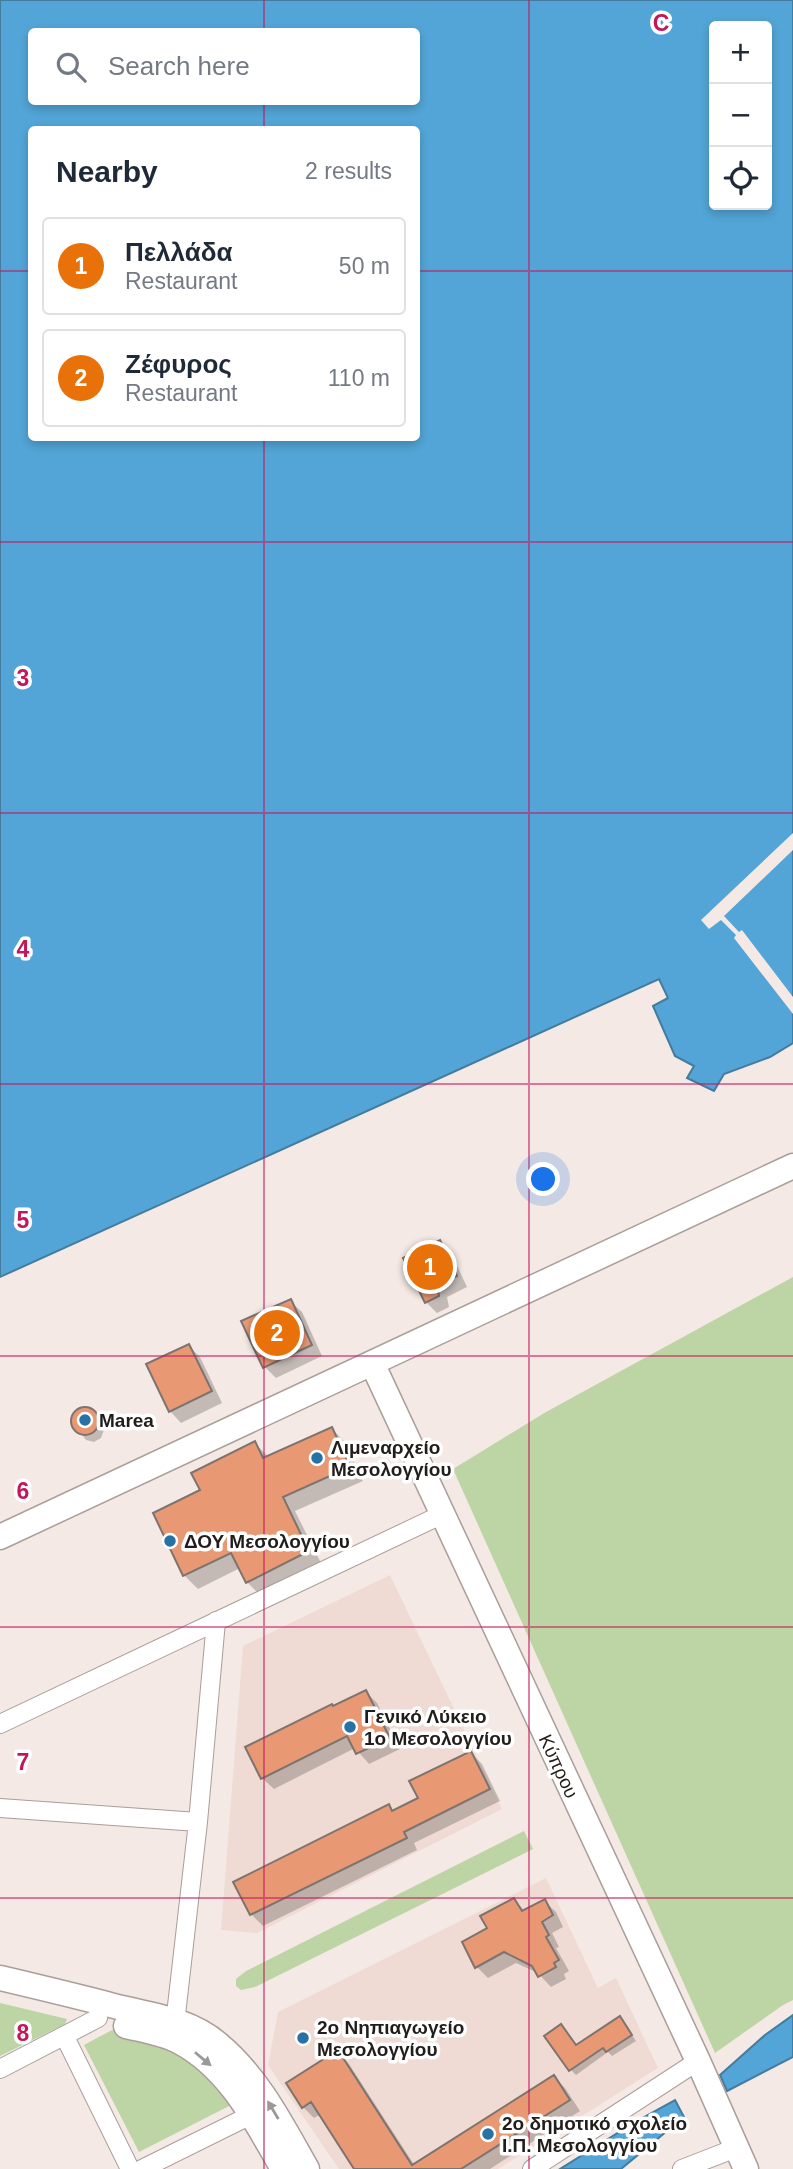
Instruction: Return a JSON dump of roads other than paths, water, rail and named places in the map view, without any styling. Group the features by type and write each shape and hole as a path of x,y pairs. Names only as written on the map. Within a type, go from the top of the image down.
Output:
{"main road":[{"path":"0,1537 793,1166"},
{"name":"Κύπρου","path":"372,1363 741,2158"},
{"path":"0,1978 175,2030 219,2072 251,2115 283,2169"},
{"path":"0,1994 98,2018 175,2030 189,2025 209,2037 241,2065 264,2095 307,2169"}],"street":[{"path":"0,1724 441,1515"},
{"path":"175,2030 198,1822 216,1621"},
{"path":"0,1808 198,1822"},
{"path":"0,2070 98,2018"},
{"path":"65,2037 130,2169"},
{"path":"532,2169 698,2061"},
{"path":"142,2169 251,2115"},
{"path":"682,2169 741,2158"}],"water":[{"path":"0,0 793,0 793,1043 770,1057 724,1074 714,1091 687,1078 694,1066 675,1056 653,1006 668,998 659,979 0,1277"},
{"path":"793,2015 793,2057 727,2091 720,2075 765,2035"},
{"path":"675,2100 684,2117 621,2169 560,2169 635,2122"}],"place":[{"name":"Πελλάδα","path":"430,1267"},
{"name":"Ζέφυρος","path":"277,1333"},
{"name":"Marea","path":"85,1420"},
{"name":"Λιμεναρχείο Μεσολογγίου","path":"317,1458"},
{"name":"ΔΟΥ Μεσολογγίου","path":"170,1541"},
{"name":"Γενικό Λύκειο 1ο Μεσολογγίου","path":"350,1727"},
{"name":"2ο Νηπιαγωγείο Μεσολογγίου","path":"303,2038"},
{"name":"2ο δημοτικό σχολείο Ι.Π. Μεσολογγίου","path":"488,2134"}]}
